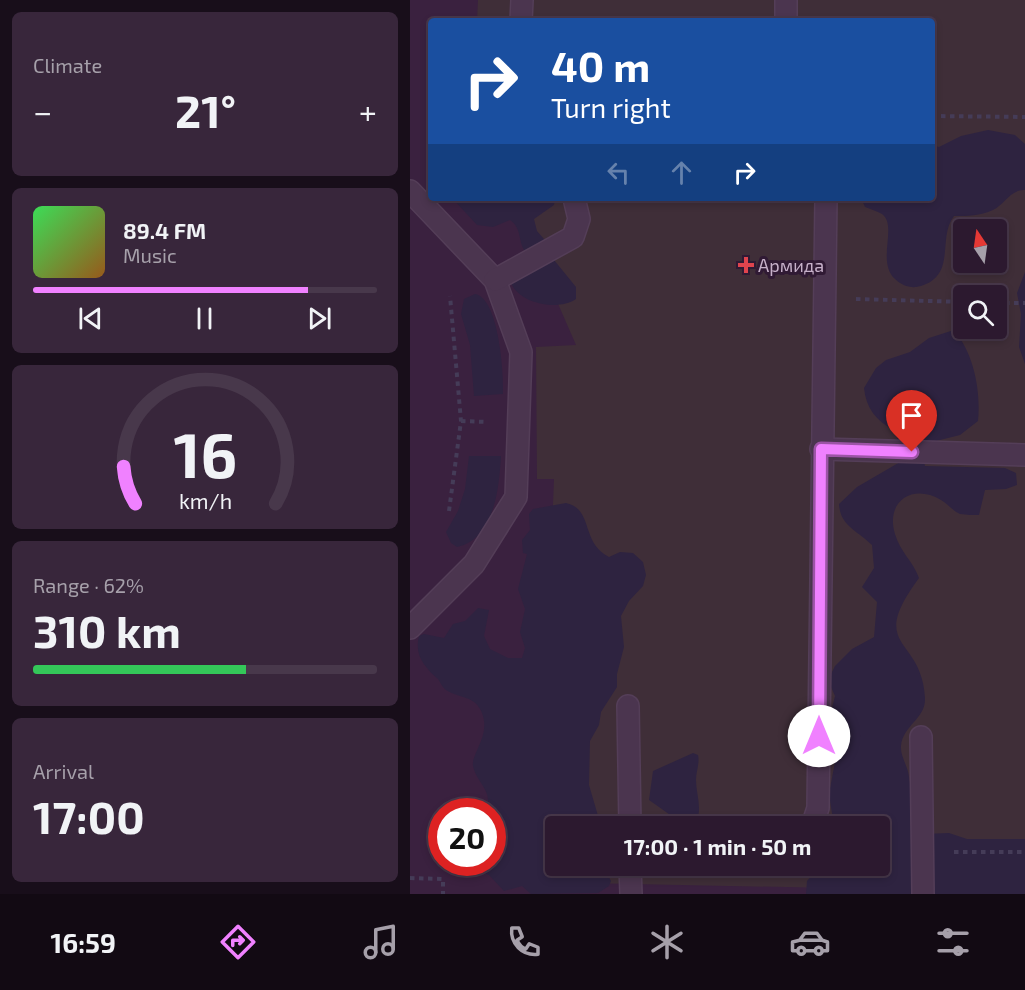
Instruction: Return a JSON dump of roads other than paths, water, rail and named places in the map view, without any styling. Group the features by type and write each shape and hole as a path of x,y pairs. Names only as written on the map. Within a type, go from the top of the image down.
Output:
{"lane":[{"path":"521,18 522,0"},
{"path":"786,0 786,18"},
{"path":"410,191 495,280 521,352 516,497 474,564 410,628"},
{"path":"495,280 573,237 579,219 575,201"},
{"path":"815,816 818,808 826,201"},
{"path":"821,449 1025,455"},
{"path":"628,706 630,816"},
{"path":"922,737 923,894"},
{"path":"630,876 631,894"}],"place":[{"name":"Армида","path":"746,265"}]}
